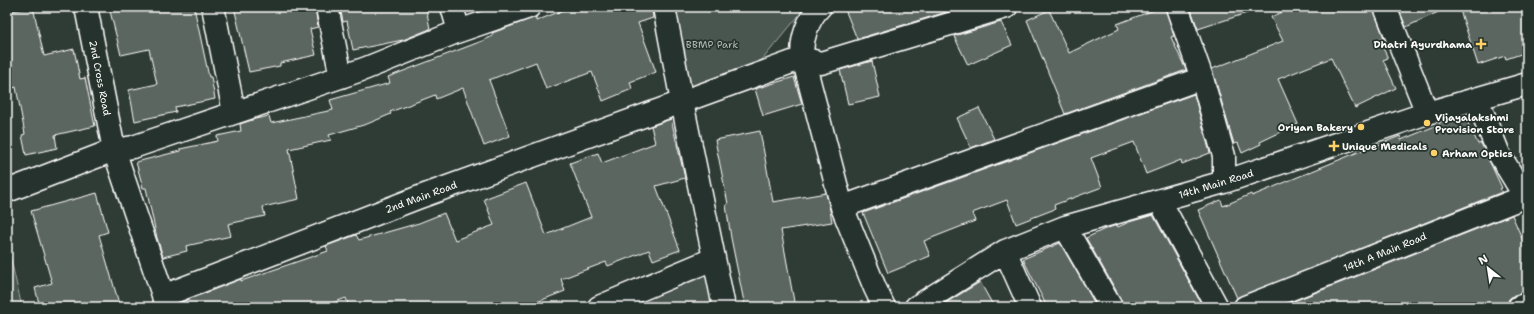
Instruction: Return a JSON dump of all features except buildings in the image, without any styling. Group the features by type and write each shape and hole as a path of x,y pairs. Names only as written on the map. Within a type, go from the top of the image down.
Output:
{"street":[{"name":"2nd Cross Road","path":"86,7 114,150 165,302"},
{"path":"213,7 234,112"},
{"path":"327,7 341,77"},
{"path":"452,7 459,31"},
{"path":"7,191 114,150 133,147 341,77 459,31 529,7"},
{"path":"664,7 724,307"},
{"path":"820,7 813,14 805,34 801,50 842,207 884,307"},
{"path":"803,58 821,63 1006,7"},
{"path":"1177,7 1202,78 1224,156 1224,182"},
{"path":"1385,7 1427,113"},
{"name":"2nd Main Road","path":"165,302 416,198 803,58"},
{"path":"842,207 1202,78"},
{"name":"14th Main Road","path":"923,305 1005,251 1065,227 1224,182 1427,113 1527,84"},
{"path":"1477,99 1499,154 1526,198"},
{"name":"14th A Main Road","path":"1245,307 1526,198"},
{"path":"1160,201 1217,307"},
{"path":"1065,227 1111,307"},
{"path":"1005,251 1030,307"},
{"path":"599,307 714,259"},
{"path":"1519,307 1527,304"}],"green space":[{"name":"BBMP Park","path":"665,7 806,7 762,60 685,100"},
{"path":"7,243 22,307 7,307"},
{"path":"708,275 716,307 626,307"}],"place":[{"name":"Dhatri Ayurdhama","path":"1481,44"},
{"name":"Vijayalakshmi Provision Store","path":"1427,123"},
{"name":"Oriyan Bakery","path":"1361,127"},
{"name":"Unique Medicals","path":"1334,146"},
{"name":"Arham Optics","path":"1434,153"}]}
